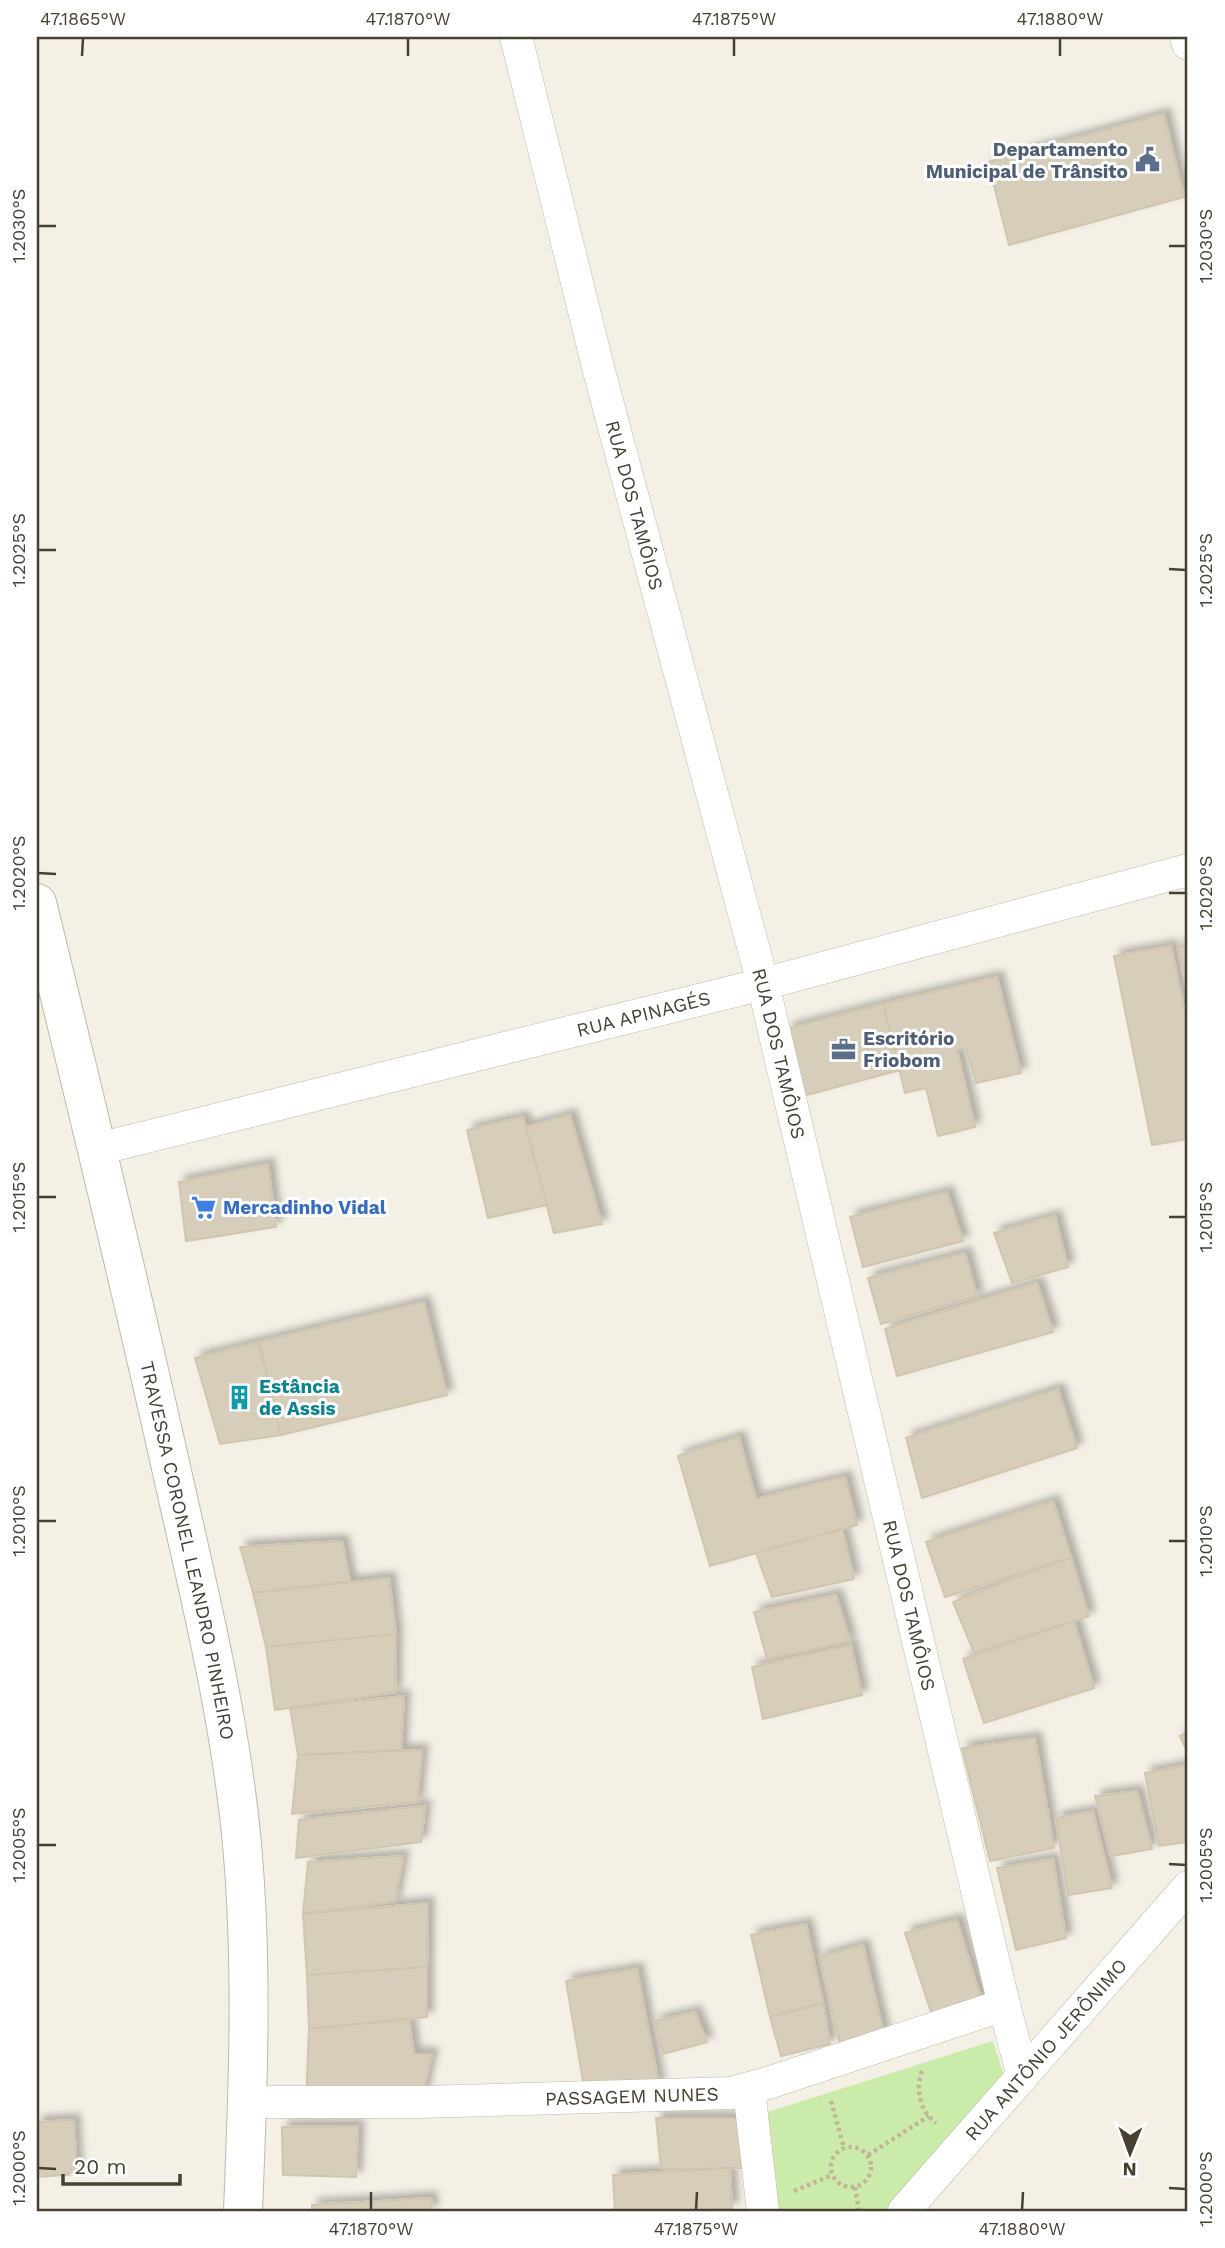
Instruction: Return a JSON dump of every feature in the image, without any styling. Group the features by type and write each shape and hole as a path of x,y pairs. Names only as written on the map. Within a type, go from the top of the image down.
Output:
{"street":[{"name":"RUA DOS TAMÔIOS","path":"516,37 599,371 763,984 1023,2076"},
{"path":"1186,37 1188,44"},
{"name":"RUA APINAGÉS","path":"98,1149 763,984 1188,870"},
{"name":"TRAVESSA CORONEL LEANDRO PINHEIRO","path":"37,904 98,1149 197,1581 233,1765 246,1909 249,1997 243,2211"},
{"name":"RUA ANTÔNIO JERÔNIMO","path":"904,2211 1188,1888"},
{"name":"PASSAGEM NUNES","path":"247,2102 448,2101 722,2094 749,2089 1004,2005"},
{"path":"749,2089 774,2204"}],"path":[{"path":"909,2076 933,2068"},
{"path":"922,2071 918,2090 921,2104 929,2116 944,2127"},
{"path":"819,2105 844,2096"},
{"path":"831,2101 844,2148"},
{"path":"867,2155 929,2116"},
{"path":"844,2148 857,2148 867,2155 871,2168 866,2180 855,2187 844,2186 832,2175 830,2168 834,2155 844,2148"},
{"path":"774,2204 832,2175"},
{"path":"855,2187 859,2211"}],"green space":[{"path":"993,2041 1008,2089 893,2211 770,2211 755,2116"}],"building":[{"path":"1164,114 1184,197 1009,245 988,162"},
{"path":"1188,944 1188,995 1178,946"},
{"path":"1171,946 1188,1027 1188,1139 1152,1145 1114,956"},
{"path":"997,977 1021,1073 976,1083 966,1048 957,1050 975,1127 938,1136 926,1088 905,1093 883,1004"},
{"name":"Escritório Friobom","path":"883,1004 900,1070 803,1096 787,1029"},
{"path":"570,1115 602,1224 554,1233 526,1127"},
{"path":"523,1117 547,1205 488,1218 467,1130"},
{"path":"268,1164 276,1227 186,1241 179,1182"},
{"path":"947,1192 963,1241 863,1267 850,1217"},
{"path":"1055,1216 1068,1267 1012,1283 994,1233"},
{"path":"965,1253 977,1296 881,1324 868,1278"},
{"path":"1037,1283 1053,1332 897,1376 885,1329"},
{"path":"424,1302 447,1395 281,1435 259,1342"},
{"name":"Estância de Assis","path":"259,1342 281,1435 220,1444 195,1358"},
{"path":"1058,1389 1077,1448 922,1498 906,1438"},
{"path":"739,1437 756,1499 845,1477 857,1525 710,1566 678,1456"},
{"path":"1053,1501 1071,1557 945,1597 926,1542"},
{"path":"842,1529 854,1579 772,1597 756,1553"},
{"path":"342,1541 350,1581 253,1593 240,1547"},
{"path":"1071,1557 1089,1616 974,1653 953,1602"},
{"path":"389,1578 396,1634 266,1647 253,1593"},
{"path":"836,1595 850,1641 767,1659 754,1612"},
{"path":"1074,1621 1094,1688 984,1723 963,1659"},
{"path":"396,1634 395,1692 275,1710 266,1647"},
{"path":"851,1645 862,1695 763,1719 752,1667"},
{"path":"404,1696 401,1750 298,1755 290,1708"},
{"path":"1188,1731 1188,1754 1180,1736"},
{"path":"1035,1738 1054,1848 990,1861 962,1748"},
{"path":"422,1750 417,1802 292,1814 298,1755"},
{"path":"1188,1765 1188,1842 1159,1846 1145,1773"},
{"path":"1137,1791 1152,1849 1111,1856 1095,1796"},
{"path":"425,1806 421,1842 296,1858 299,1820"},
{"path":"1093,1811 1112,1888 1068,1895 1056,1818"},
{"path":"403,1856 395,1901 303,1914 308,1862"},
{"path":"1053,1859 1066,1938 1016,1950 997,1868"},
{"path":"428,1903 427,1967 307,1975 303,1914"},
{"path":"957,1920 982,2002 933,2018 905,1933"},
{"path":"806,1924 823,2003 770,2017 751,1935"},
{"path":"863,1945 886,2043 842,2054 820,1957"},
{"path":"427,1967 427,2017 309,2029 307,1975"},
{"path":"637,1969 659,2085 585,2093 566,1981"},
{"path":"823,2003 830,2044 781,2056 770,2017"},
{"path":"695,2012 707,2042 663,2054 655,2021"},
{"path":"409,2019 414,2054 432,2054 421,2102 306,2102 309,2029"},
{"path":"656,2118 738,2118 743,2168 661,2169"},
{"path":"74,2120 77,2174 37,2177 37,2122"},
{"path":"358,2126 356,2177 283,2175 282,2127"},
{"path":"730,2168 732,2208 615,2211 613,2175"},
{"path":"431,2198 432,2211 312,2211 312,2205"}],"place":[{"name":"Departamento Municipal de Trânsito","path":"1148,160"},
{"name":"Escritório Friobom","path":"843,1049"},
{"name":"Mercadinho Vidal","path":"203,1207"},
{"name":"Estância de Assis","path":"239,1397"}]}
